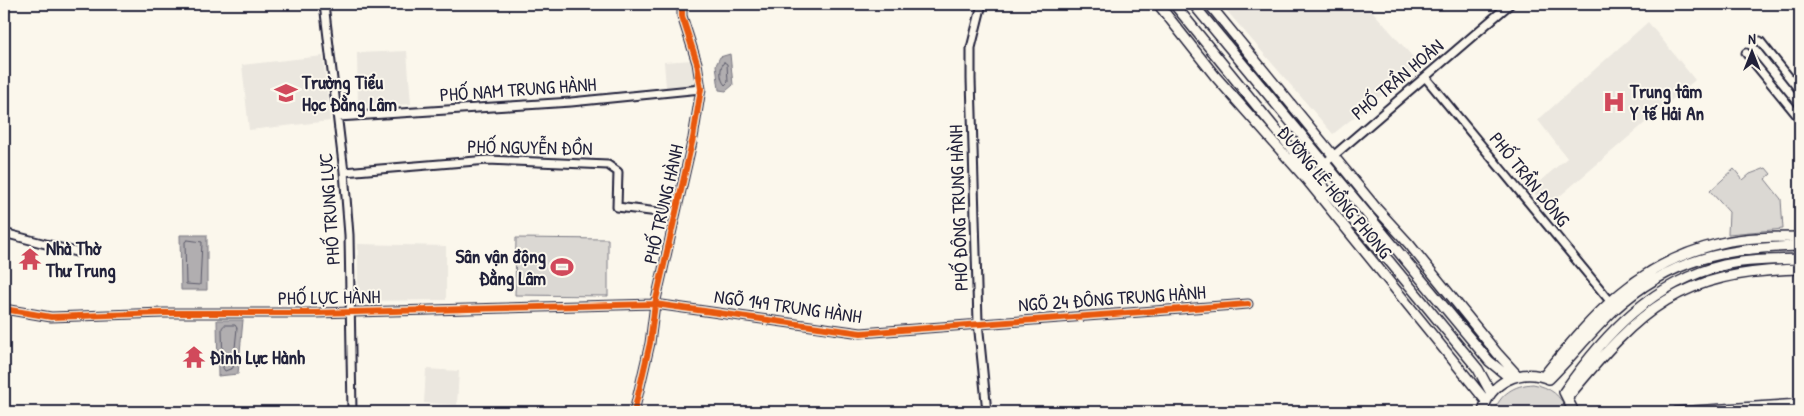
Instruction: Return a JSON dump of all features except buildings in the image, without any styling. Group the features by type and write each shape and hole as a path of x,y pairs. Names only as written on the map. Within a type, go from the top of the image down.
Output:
{"main road":[{"name":"ĐƯỜNG LÊ HỒNG PHONG","path":"1158,4 1215,76 1390,262 1478,370 1488,397"},
{"name":"ĐƯỜNG LÊ HỒNG PHONG","path":"1174,4 1309,177 1488,397"},
{"name":"ĐƯỜNG LÊ HỒNG PHONG","path":"1193,4 1489,361 1514,377"},
{"name":"ĐƯỜNG LÊ HỒNG PHONG","path":"1209,4 1377,210 1409,244 1497,353 1514,377"},
{"path":"1546,378 1574,338 1610,301 1642,275 1680,256 1722,243 1763,238 1800,237"},
{"path":"1483,412 1488,397 1514,377 1546,378 1616,309 1649,282 1684,264 1723,252 1762,247 1800,246"},
{"path":"1566,394 1598,346 1627,316 1656,293 1690,275 1726,265 1800,259"},
{"path":"1566,394 1632,325 1659,304 1695,285 1729,275 1766,270 1800,269"},
{"path":"1642,275 1649,282"},
{"path":"1566,394 1575,412"},
{"path":"1677,412 1800,404"}],"street":[{"name":"PHỐ TRUNG LỰC","path":"324,4 344,172 349,235 352,412"},
{"name":"PHỐ TRUNG HÀNH","path":"634,412 650,343 655,304 693,138 701,89 697,62 682,16 682,4"},
{"name":"PHỐ ĐÔNG TRUNG HÀNH","path":"982,4 972,48 971,79 978,322 987,412"},
{"name":"PHỐ TRẦN HOÀN","path":"1309,177 1510,4"},
{"path":"1760,41 1800,91"},
{"path":"1746,53 1800,119"},
{"name":"PHỐ TRẦN ĐÔNG","path":"1425,77 1610,301"},
{"name":"PHỐ NAM TRUNG HÀNH","path":"338,117 571,102 701,89"},
{"name":"PHỐ NGUYỄN ĐỒN","path":"344,172 488,160 608,165 615,167 618,172 617,207 675,214"},
{"path":"4,233 76,252"},
{"name":"NGÕ 149 TRUNG HÀNH","path":"655,304 861,333 978,322"},
{"name":"PHỐ LỰC HÀNH","path":"4,309 51,317 163,313 350,312 655,304"},
{"name":"NGÕ 24 ĐÔNG TRUNG HÀNH","path":"978,322 1248,304"}],"shaded area":[{"path":"1221,4 1366,4 1420,65 1333,134"},
{"name":"Trung tâm Y tế Hải An","path":"1648,22 1695,80 1546,208 1531,189 1567,158 1538,120"},
{"path":"407,51 411,104 358,108 357,53"},
{"name":"Trường Tiểu Học Đằng Lâm","path":"323,56 330,121 249,130 242,65"},
{"path":"692,60 694,85 666,87 664,62"},
{"path":"1766,168 1771,174 1765,179 1781,199 1783,229 1728,234 1729,212 1710,191 1734,169 1743,180 1750,174"},
{"name":"Sân vận động Đằng Lâm","path":"516,238 608,239 608,296 515,295"},
{"path":"358,244 446,246 446,300 358,301"},
{"path":"426,369 459,371 457,405 424,403"},
{"path":"1533,384 1545,387 1559,397 1567,412 1494,412 1504,395 1520,386"}],"water":[{"path":"730,54 733,85 726,91 719,90 716,65 720,57"},
{"path":"180,235 207,235 207,290 181,290"},
{"path":"217,320 243,320 238,374 218,376"}],"cycle path":[{"path":"634,412 650,343 655,304 693,138 701,89 697,63 682,16 682,4"},
{"path":"4,309 51,317 163,313 316,313 655,304 861,333 1248,304"}],"place":[{"name":"Trường Tiểu Học Đằng Lâm","path":"286,93"},
{"name":"Trung tâm Y tế Hải An","path":"1614,102"},
{"name":"Nhà Thờ Thư Trung","path":"30,259"},
{"name":"Sân vận động Đằng Lâm","path":"562,267"},
{"name":"Đình Lực Hành","path":"194,357"}]}
